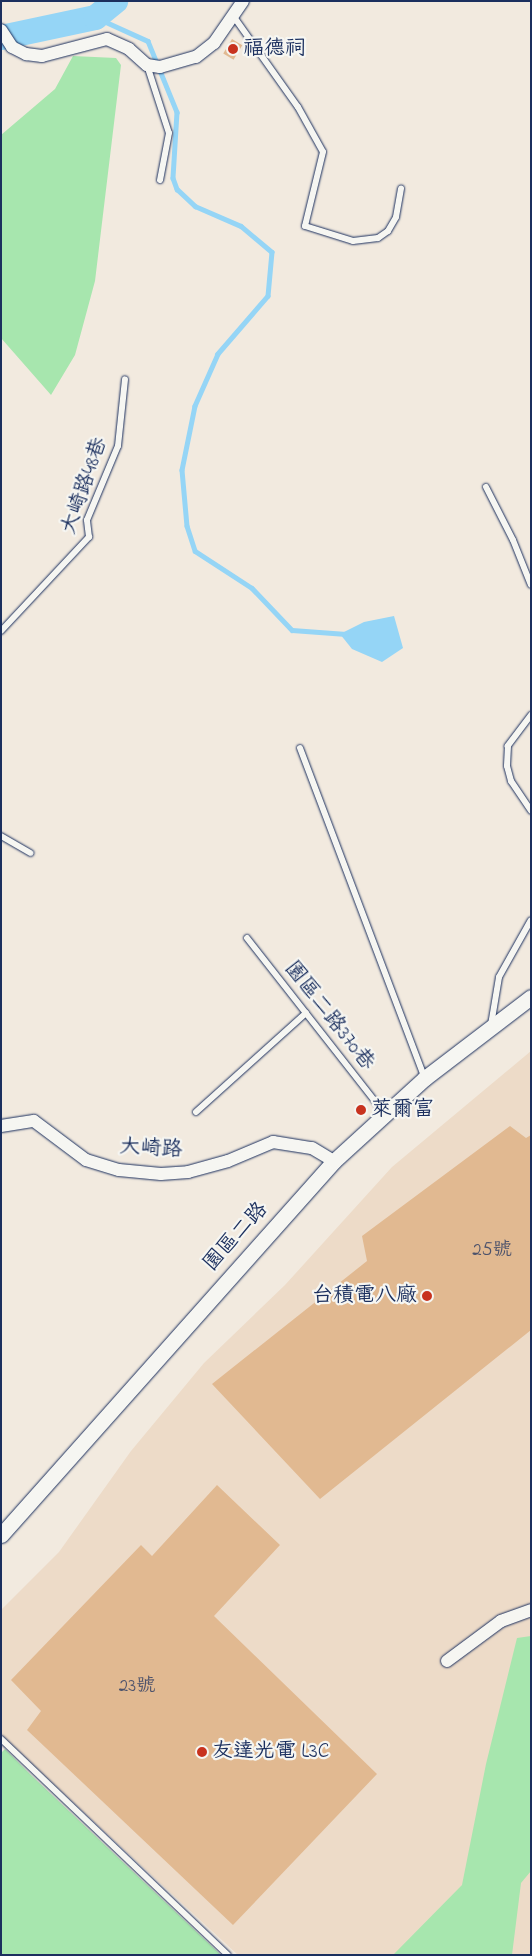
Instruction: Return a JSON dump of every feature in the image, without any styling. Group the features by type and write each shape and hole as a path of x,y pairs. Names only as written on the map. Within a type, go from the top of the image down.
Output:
{"street":[{"path":"1,30 12,47 42,56 106,39 130,49 148,65 160,67 196,57 214,43 234,17 243,1"},
{"name":"園區二路","path":"1,1535 334,1161 425,1078 531,997"},
{"name":"大崎路","path":"1,1126 34,1121 86,1160 119,1170 161,1174 188,1172 228,1161 273,1142 312,1148 334,1161"},
{"path":"447,1661 501,1621 531,1610"}],"lane":[{"path":"234,17 298,107 323,152 306,226 353,241 378,238 388,231 396,217 401,188"},
{"path":"148,65 169,133 160,180"},
{"name":"大崎路48巷","path":"1,631 89,538 87,520 118,446 125,379"},
{"path":"486,487 514,540 531,585"},
{"path":"531,715 508,746 507,766 511,781 531,811"},
{"path":"300,748 425,1078"},
{"path":"1,836 31,853"},
{"path":"491,1026 499,977 531,920"},
{"name":"園區二路370巷","path":"247,938 385,1114"},
{"path":"196,1112 306,1013"},
{"path":"1,1739 228,1955"}],"shaded area":[{"path":"531,1051 531,1955 238,1955 1,1736 1,1610 59,1552 131,1451 204,1363 285,1285 392,1167"}],"green space":[{"path":"73,56 116,58 121,65 95,281 75,355 51,395 1,338 1,135 55,89"},
{"path":"531,1636 531,1871 521,1883 512,1955 393,1955 462,1885 486,1764 517,1638"},
{"path":"5,1749 221,1955 1,1955 1,1753"}],"water":[{"path":"394,616 403,648 382,662 352,649 340,634 364,622"}],"building":[{"name":"福德祠","path":"232,39 242,45 234,60 223,54"},
{"name":"台積電八廠","path":"510,1126 526,1138 531,1135 531,1330 320,1499 212,1384 367,1261 362,1236"},
{"name":"友達光電 L3C","path":"217,1485 280,1545 214,1616 377,1774 233,1925 27,1730 41,1711 11,1680 141,1545 152,1556"}],"waterway":[{"path":"1,37 95,17 115,1"},
{"path":"95,17 148,41 177,112 173,178 177,189 195,206 241,226 272,252 268,296 218,354 195,406 182,470 187,526 195,551 252,588 292,630 346,634"}],"place":[{"name":"福德祠","path":"233,49"},
{"name":"萊爾富","path":"361,1110"},
{"name":"台積電八廠","path":"427,1296"},
{"name":"友達光電 L3C","path":"202,1752"}]}
